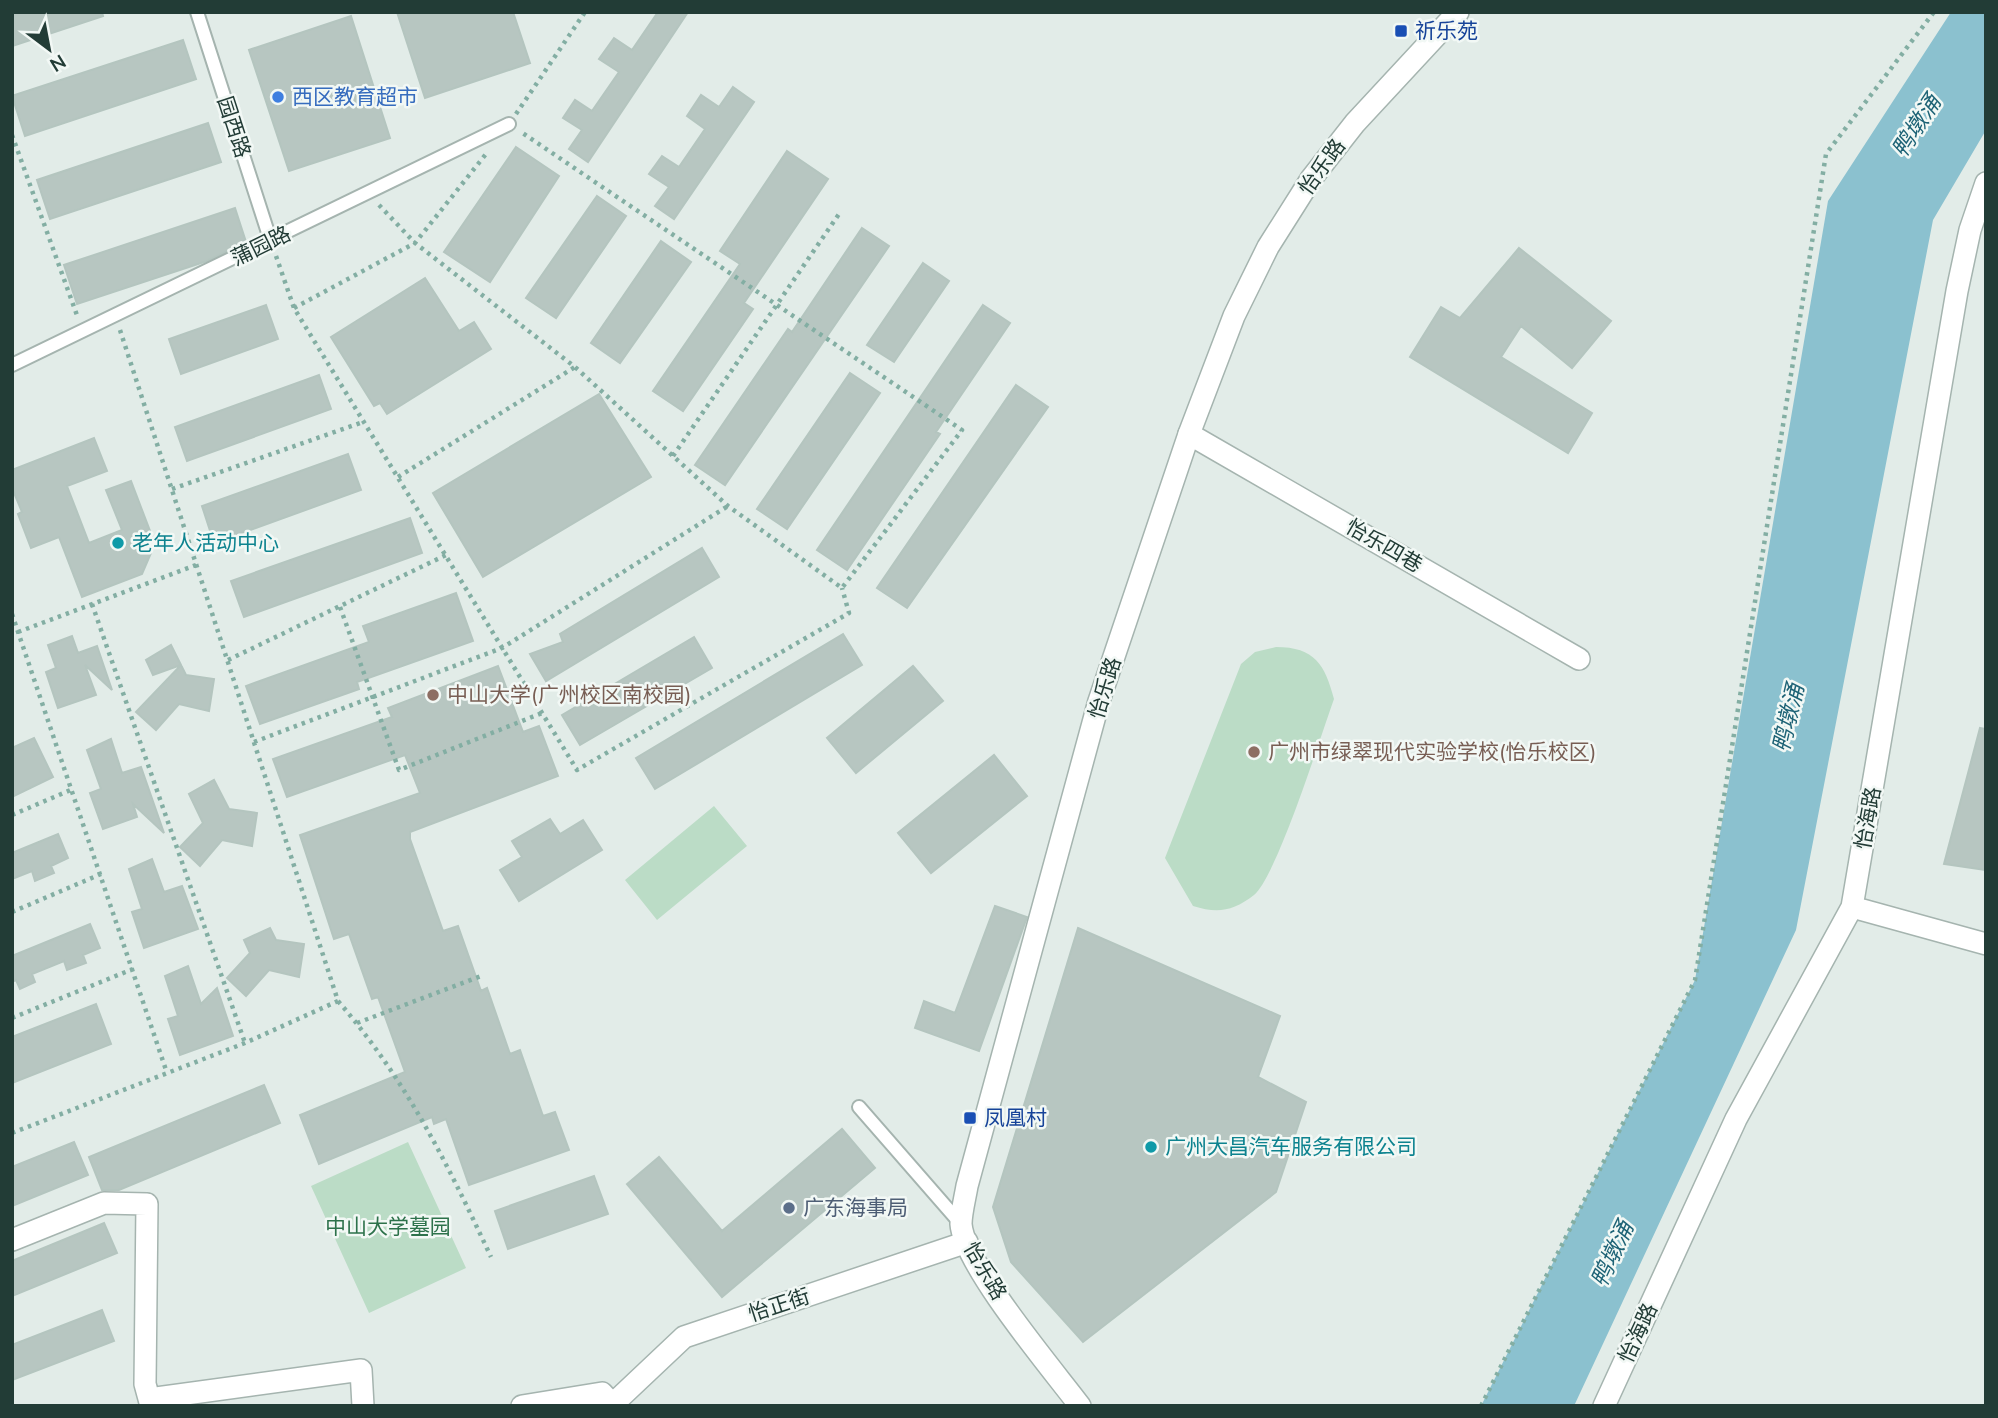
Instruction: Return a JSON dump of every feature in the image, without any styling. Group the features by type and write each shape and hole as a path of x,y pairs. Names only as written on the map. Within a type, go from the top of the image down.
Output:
{"street":[{"name":"怡乐路","path":"1080,1406 1004,1304 964,1233 967,1186 1099,701 1188,433 1234,316 1268,247 1311,179 1355,123 1458,12"},
{"name":"怡海路","path":"1604,1406 1736,1119 1852,907 1957,291 1970,230 1986,183"},
{"name":"怡乐四巷","path":"1188,433 1579,659"},
{"path":"1852,907 1986,944"},
{"path":"12,1240 104,1203 146,1204 145,1384 150,1402 361,1370 363,1406"},
{"name":"怡正街","path":"614,1405 684,1337 964,1233"},
{"path":"522,1406 602,1393 614,1405"}],"lane":[{"name":"园西路","path":"197,12 271,242"},
{"name":"蒲园路","path":"12,365 271,242 509,124"},
{"path":"859,1107 964,1233"}],"path":[{"path":"294,308 415,243 509,124 585,12"},
{"path":"1481,1406 1695,980 1826,154 1934,12"},
{"path":"509,124 962,430 842,588"},
{"path":"12,135 83,332"},
{"path":"271,242 294,308 577,770 849,613 842,588 729,506 575,368 415,243 369,194"},
{"path":"673,456 839,214"},
{"path":"115,316 338,1001 357,1023 438,1143 491,1257"},
{"path":"398,477 575,368"},
{"path":"172,489 362,422"},
{"path":"254,742 502,648 729,506"},
{"path":"228,660 446,555"},
{"path":"18,632 196,565"},
{"path":"92,604 246,1044"},
{"path":"340,607 399,770 542,713"},
{"path":"12,614 167,1073"},
{"path":"12,815 73,789"},
{"path":"12,912 101,874"},
{"path":"12,1018 133,969"},
{"path":"357,1023 484,975"},
{"path":"12,1133 246,1044 338,1001"}],"green space":[{"path":"1276,647 1300,650 1316,660 1327,677 1334,699 1286,834 1264,883 1254,895 1232,908 1210,910 1193,906 1165,858 1241,664 1255,652"},
{"path":"714,806 747,846 657,920 625,880"},
{"name":"中山大学墓园","path":"408,1142 466,1268 369,1313 311,1186"}],"water":[{"name":"鸭墩涌","path":"1951,12 1986,12 1986,130 1933,220 1796,930 1574,1406 1481,1406 1695,980 1828,201"}],"building":[{"path":"12,12 102,12 103,16 12,46"},
{"path":"397,12 513,12 530,63 425,98"},
{"path":"658,12 688,12 588,162 569,149 582,130 563,118 575,100 592,111 619,72 599,59 614,38 632,50"},
{"path":"351,16 390,138 289,171 249,50"},
{"path":"183,40 196,79 25,136 12,96"},
{"path":"733,87 754,102 674,219 655,206 669,187 649,174 662,156 679,167 705,129 687,116 701,95 719,107"},
{"path":"208,123 221,162 50,219 37,180"},
{"path":"516,147 559,176 490,282 444,252"},
{"path":"787,151 828,179 744,303 753,309 683,411 653,391 740,264 720,251"},
{"path":"597,196 626,216 556,318 526,298"},
{"path":"235,208 246,242 207,261 77,304 64,265"},
{"path":"862,228 889,246 725,485 695,465 788,329 792,332"},
{"path":"661,241 691,262 620,363 591,343"},
{"path":"1519,248 1611,321 1572,368 1521,326 1501,357 1592,413 1568,453 1410,357 1441,307 1460,318"},
{"path":"923,263 949,281 894,362 867,345"},
{"path":"425,278 459,331 474,322 491,349 387,414 380,403 374,406 331,337"},
{"path":"266,305 278,339 181,374 169,339"},
{"path":"983,305 1010,323 936,432 940,434 847,570 817,550"},
{"path":"850,373 880,393 787,529 757,509"},
{"path":"319,375 331,409 187,461 175,427"},
{"path":"1016,385 1048,407 907,608 877,588"},
{"path":"599,394 651,477 483,577 433,493"},
{"path":"94,438 107,471 67,486 89,543 122,530 106,490 131,481 150,531 144,533 151,553 142,574 82,597 59,537 31,548 18,514 22,512 12,488 12,470"},
{"path":"348,454 361,490 214,543 202,506"},
{"path":"410,518 422,553 244,617 231,581"},
{"path":"702,548 719,577 546,681 530,654 563,642 560,634"},
{"path":"456,593 473,641 357,682 359,689 260,724 246,686 369,642 363,626"},
{"path":"843,634 862,665 655,789 636,758"},
{"path":"72,636 78,653 97,646 112,690 85,665 96,695 58,708 46,672 56,668 48,645"},
{"path":"694,637 712,668 580,745 562,715"},
{"path":"171,645 181,665 153,675 146,660"},
{"path":"181,665 186,675 214,679 209,711 179,704 156,730 136,712"},
{"path":"498,666 523,732 539,726 558,776 410,832 410,839 443,931 458,926 481,991 487,988 510,1054 520,1050 543,1116 555,1112 569,1150 469,1185 446,1119 434,1124 432,1117 319,1164 300,1115 405,1072 378,997 372,999 349,934 334,939 300,835 420,793 405,755 287,797 273,759 392,717 388,708"},
{"path":"913,666 943,701 856,773 827,738"},
{"path":"1980,728 1986,729 1986,870 1944,864"},
{"path":"34,738 53,777 12,797 12,748"},
{"path":"111,739 122,773 141,767 164,833 133,804 137,817 103,829 90,793 101,789 87,750"},
{"path":"994,755 1027,796 931,873 898,833"},
{"path":"214,780 229,809 257,813 252,846 222,840 200,866 180,847 203,823 189,794"},
{"path":"550,819 560,834 583,820 602,850 519,901 500,870 522,857 512,841"},
{"path":"58,834 68,858 51,866 54,873 35,881 32,871 12,879 12,853"},
{"path":"152,859 164,892 182,886 198,929 144,948 132,912 142,909 129,869"},
{"path":"995,906 1027,917 979,1051 915,1028 924,1001 955,1013"},
{"path":"90,924 100,948 83,955 86,963 67,970 64,961 32,974 35,982 20,989 16,980 12,982 12,956"},
{"path":"270,928 276,940 304,944 299,977 269,970 246,996 227,978 250,953 244,940"},
{"name":"广州大昌汽车服务有限公司","path":"1078,928 1280,1016 1258,1077 1306,1102 1276,1192 1083,1342 1011,1262 993,1207"},
{"path":"188,966 201,1004 217,988 233,1036 180,1055 168,1019 178,1016 165,976"},
{"path":"96,1004 111,1044 12,1083 12,1037"},
{"path":"264,1085 280,1123 119,1190 102,1190 89,1157"},
{"name":"广东海事局","path":"842,1129 875,1168 722,1297 627,1184 659,1157 722,1231"},
{"path":"74,1142 88,1175 12,1206 12,1167"},
{"path":"594,1176 608,1214 508,1249 495,1211"},
{"path":"104,1223 117,1253 12,1296 12,1261"},
{"path":"102,1310 114,1341 12,1380 12,1345"}],"place":[{"name":"祈乐苑","path":"1401,31"},
{"name":"西区教育超市","path":"278,97"},
{"name":"老年人活动中心","path":"118,543"},
{"name":"中山大学(广州校区南校园)","path":"433,695"},
{"name":"广州市绿翠现代实验学校(怡乐校区)","path":"1254,752"},
{"name":"凤凰村","path":"970,1118"},
{"name":"广州大昌汽车服务有限公司","path":"1151,1147"},
{"name":"广东海事局","path":"789,1208"}]}
